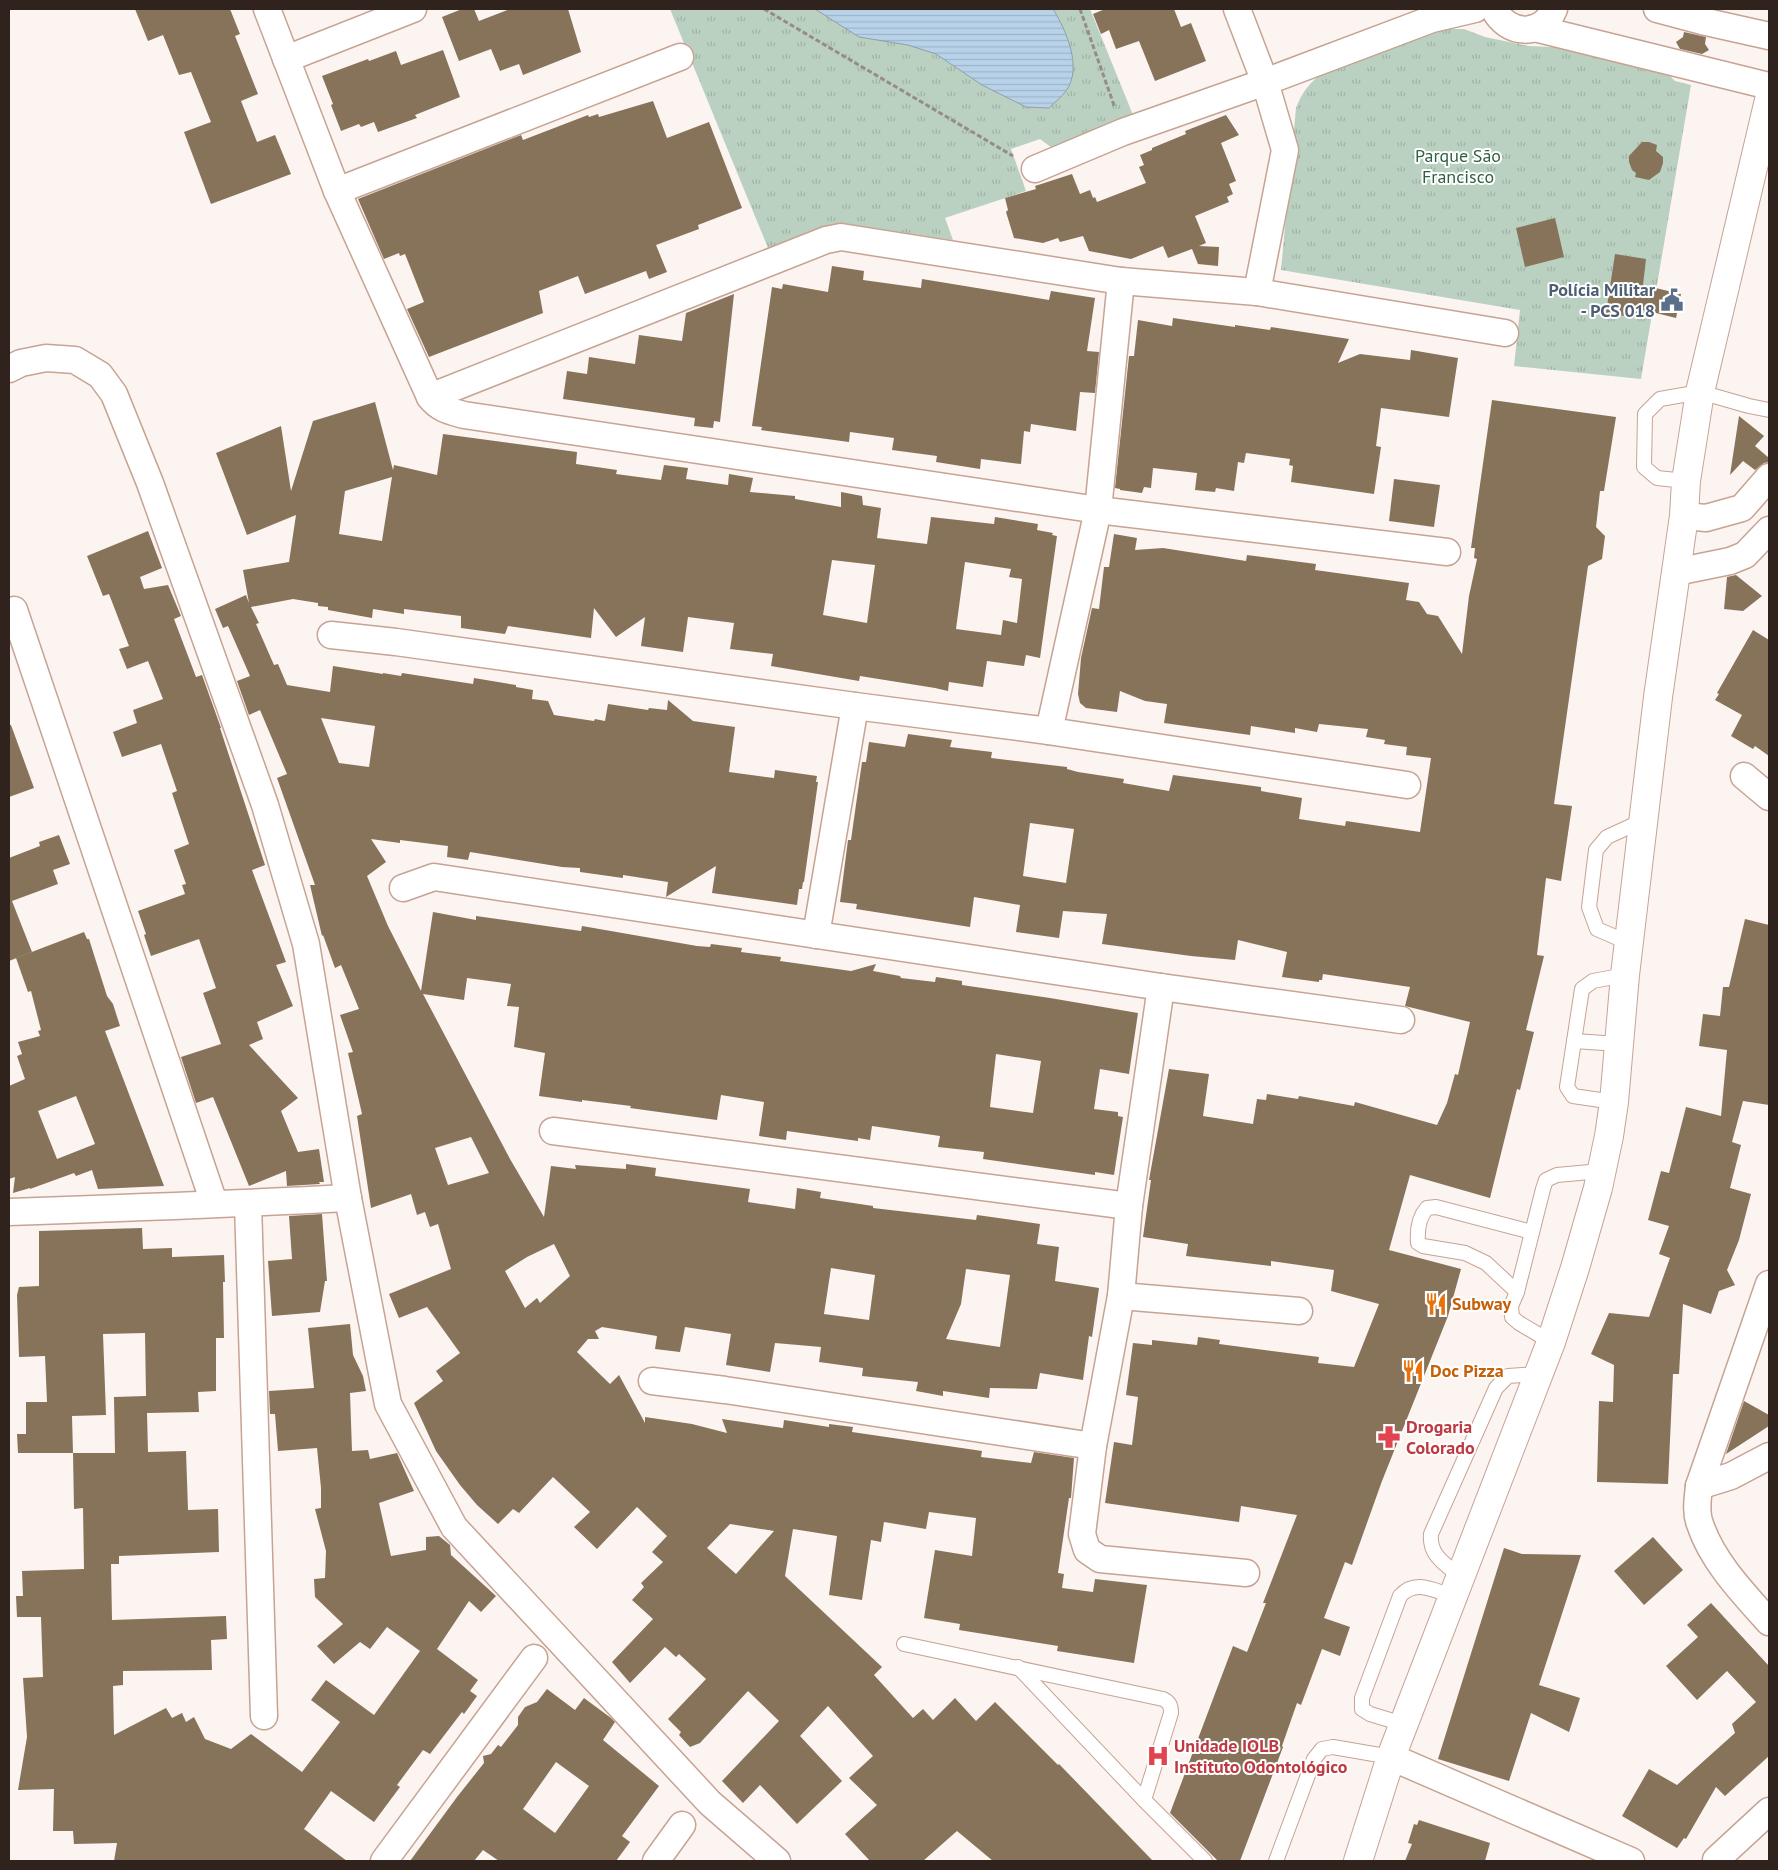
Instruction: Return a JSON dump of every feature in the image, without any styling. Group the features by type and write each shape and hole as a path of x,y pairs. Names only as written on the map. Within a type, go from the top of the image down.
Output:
{"street":[{"path":"267,9 337,191 430,397 436,405 446,410 464,415 1098,510 1447,552"},
{"path":"286,59 413,9"},
{"path":"1237,9 1265,82 1284,150 1257,292"},
{"path":"1035,169 1123,132 1265,82 1432,19 1475,9"},
{"path":"1494,9 1499,18 1509,26 1521,30 1534,28 1769,86"},
{"path":"1534,28 1550,17 1554,9"},
{"path":"1657,9 1769,36"},
{"path":"337,191 680,57"},
{"path":"1358,1861 1403,1724 1551,1342 1575,1268 1610,1136 1624,976 1658,696 1684,516 1686,480 1700,392 1769,100"},
{"path":"430,397 826,240 840,237 1121,281 1257,292 1505,332"},
{"path":"1049,731 1098,510 1121,281"},
{"path":"9,368 21,363 46,358 75,360 100,375 114,394 150,483 265,804 306,944 348,1198 388,1404 454,1527 710,1803 777,1861"},
{"path":"1684,516 1706,518 1760,504 1769,477"},
{"path":"1676,572 1730,561 1745,555 1769,530"},
{"path":"14,610 214,1204"},
{"path":"331,635 396,642 854,706 1049,731 1407,785"},
{"path":"816,935 854,706"},
{"path":"1744,776 1769,797"},
{"path":"403,888 434,876 1161,987 1401,1020"},
{"path":"1161,987 1129,1206 1121,1296 1093,1446 1082,1534 1087,1550 1100,1559 1246,1573"},
{"path":"553,1131 1129,1206"},
{"path":"9,1212 248,1204 348,1198"},
{"path":"248,1204 264,1716"},
{"path":"1769,1284 1699,1486 1697,1507 1699,1523 1723,1566 1769,1622"},
{"path":"1121,1296 1299,1311"},
{"path":"652,1381 725,1390 1093,1446"},
{"path":"1699,1486 1730,1476 1769,1456"},
{"path":"384,1861 534,1658"},
{"path":"1391,1757 1630,1861"},
{"path":"1716,1860 1769,1811"},
{"path":"656,1861 682,1826"}],"lane":[{"path":"1686,480 1657,478 1644,467 1645,414 1660,399 1700,392 1769,410"},
{"path":"1629,943 1597,929 1590,907 1596,850 1607,837 1644,820"},
{"path":"1614,1102 1573,1096 1567,1087 1582,989 1593,981 1624,976"},
{"path":"1574,1041 1619,1044"},
{"path":"1551,1342 1512,1317 1511,1306 1517,1292 1546,1180 1557,1175 1601,1171"},
{"path":"1517,1292 1486,1263 1465,1253 1423,1246 1418,1243 1417,1236 1421,1215 1427,1208 1436,1207 1532,1232"},
{"path":"1456,1586 1430,1544 1431,1534 1496,1388 1508,1376 1538,1374"},
{"path":"1403,1724 1370,1714 1362,1709 1362,1698 1400,1596 1407,1588 1418,1586 1456,1586"},
{"path":"904,1644 1163,1698 1168,1701 1171,1713 1144,1800"},
{"path":"1018,1667 1144,1800 1206,1861"},
{"path":"1276,1861 1314,1759 1322,1749 1333,1747 1391,1757"}],"path":[{"path":"764,9 1035,169"},
{"path":"1080,9 1123,132"}],"green space":[{"path":"670,9 1090,9 1133,115 1052,148 1040,139 1011,149 1026,191 945,218 953,240 842,223 768,248"},
{"name":"Parque São Francisco","path":"1446,29 1464,29 1485,37 1529,46 1573,48 1664,70 1675,81 1691,85 1641,379 1514,366 1520,310 1281,270 1296,108 1304,92 1324,72 1426,33"}],"water":[{"path":"815,9 1053,9 1063,27 1071,49 1073,71 1071,82 1064,93 1049,108 1026,107 982,85 936,54 908,45 859,37"}],"building":[{"path":"135,9 230,9 240,34 235,36 258,94 241,101 257,142 275,135 291,174 211,204 184,132 211,122 191,72 179,75 163,35 148,41"},
{"path":"462,9 474,9 479,21 510,9 568,9 581,52 523,75 519,64 500,71 491,49 459,61 442,17"},
{"path":"1105,9 1174,9 1181,27 1191,23 1206,61 1155,81 1139,41 1116,49 1109,30 1101,34 1093,14"},
{"path":"1684,32 1706,37 1705,44 1709,50 1702,54 1680,49 1676,42 1683,37"},
{"path":"443,50 460,97 415,115 417,118 378,132 374,122 361,127 359,124 341,131 322,76 396,51 401,65"},
{"path":"653,101 667,138 709,122 742,208 698,225 699,229 656,245 667,272 649,279 646,271 585,294 578,276 539,291 543,313 429,357 407,309 424,302 405,254 400,256 399,253 384,259 358,199 521,135 523,140 588,115 589,117 598,114 599,117"},
{"path":"1226,115 1239,135 1221,143 1236,181 1229,184 1233,194 1227,197 1229,202 1195,216 1206,243 1199,246 1219,247 1218,266 1198,264 1192,249 1168,258 1163,246 1131,259 1089,251 1083,236 1060,242 1058,238 1043,243 1014,238 1006,212 1008,210 1005,198 1036,189 1035,186 1072,174 1080,194 1090,190 1097,202 1146,183 1139,167 1144,165 1140,155 1186,134 1185,131"},
{"path":"1642,142 1657,145 1656,151 1663,157 1660,172 1649,180 1635,177 1636,173 1632,170 1629,162 1629,156"},
{"path":"1555,218 1564,257 1525,267 1516,228"},
{"path":"1615,254 1646,259 1643,285 1681,294 1676,318 1640,309 1639,318 1606,313"},
{"path":"832,266 864,271 863,280 921,288 922,279 1049,300 1051,291 1095,298 1087,351 1099,352 1095,393 1080,392 1076,431 1031,424 1030,432 1024,431 1021,464 981,459 980,469 936,462 937,456 892,450 894,438 850,432 849,442 761,430 762,427 752,426 772,287 782,289 783,284 828,292"},
{"path":"734,294 720,422 714,421 713,428 694,426 695,418 563,399 567,371 587,374 589,357 635,364 639,335 682,341 686,313"},
{"path":"1173,318 1235,327 1235,325 1270,330 1271,327 1349,339 1338,363 1360,354 1410,360 1411,350 1458,358 1449,417 1381,408 1376,446 1381,447 1374,494 1291,482 1293,466 1289,465 1290,459 1246,453 1244,463 1238,462 1234,491 1216,488 1215,492 1195,490 1197,473 1153,468 1151,488 1144,487 1142,493 1120,490 1115,488 1129,356 1134,356 1138,320 1172,326"},
{"path":"1492,400 1616,417 1604,491 1600,491 1596,527 1605,536 1602,559 1588,566 1554,804 1572,806 1561,881 1546,878 1537,955 1544,956 1526,1030 1534,1032 1520,1090 1517,1089 1490,1198 1410,1175 1389,1250 1461,1269 1448,1316 1382,1481 1352,1565 1345,1562 1324,1618 1350,1627 1340,1656 1322,1649 1301,1705 1297,1703 1283,1747 1240,1861 1218,1861 1170,1813 1233,1646 1247,1652 1266,1603 1263,1603 1297,1515 1241,1506 1239,1522 1105,1503 1114,1442 1132,1445 1138,1397 1126,1395 1133,1343 1152,1345 1152,1340 1197,1345 1198,1337 1220,1340 1219,1344 1319,1357 1318,1363 1354,1367 1379,1304 1331,1291 1334,1270 1271,1261 1271,1266 1186,1256 1188,1244 1143,1237 1151,1180 1149,1180 1169,1069 1209,1074 1203,1116 1253,1124 1257,1099 1266,1100 1267,1094 1298,1099 1299,1096 1354,1106 1355,1102 1437,1125 1447,1103 1455,1074 1458,1075 1470,1022 1405,1006 1410,987 1323,974 1322,980 1319,980 1319,982 1282,977 1287,952 1238,940 1235,960 1102,944 1107,914 1063,911 1059,938 1016,932 1020,905 974,897 970,927 856,909 857,904 840,902 848,840 851,840 862,762 866,762 869,742 905,747 908,734 952,740 950,747 992,752 991,758 1067,767 1067,769 1078,772 1124,779 1123,783 1169,791 1173,775 1261,787 1261,791 1302,798 1299,819 1345,826 1346,821 1420,832 1431,758 1406,755 1407,747 1384,744 1385,740 1366,737 1368,729 1319,724 1317,732 1295,728 1295,733 1251,726 1250,735 1164,723 1167,704 1145,701 1120,691 1117,712 1086,708 1080,703 1078,694 1081,658 1092,608 1099,609 1104,567 1109,567 1114,534 1137,538 1135,550 1163,548 1246,561 1247,555 1316,564 1315,570 1409,583 1406,600 1419,602 1427,614 1438,616 1462,654 1469,596 1477,559 1474,558 1475,548 1471,548","holes":["1030,823 1074,829 1066,883 1023,876"]},
{"path":"375,402 393,470 394,465 437,475 443,434 577,452 576,464 617,470 616,474 661,480 664,465 688,468 686,479 728,485 729,474 753,478 750,492 795,496 795,499 841,507 841,492 862,496 863,505 881,508 877,538 927,544 931,517 994,524 995,517 1038,524 1037,530 1053,533 1052,535 1057,536 1040,658 1026,655 1024,666 987,661 983,687 949,682 948,691 860,676 859,681 771,666 773,654 730,649 734,623 688,617 683,652 641,646 645,617 616,637 594,608 591,638 508,626 505,634 461,628 461,616 404,609 404,614 373,609 372,618 328,610 328,607 318,606 318,603 293,599 251,607 259,623 256,624 274,665 278,664 287,685 330,692 333,666 401,676 402,673 473,684 474,678 516,685 516,687 533,690 532,699 548,701 554,715 594,721 595,719 605,721 608,704 648,710 649,708 667,710 668,700 693,721 735,727 729,772 774,778 775,770 817,776 816,782 818,782 804,882 802,889 799,889 797,905 712,893 716,866 666,897 668,882 623,875 623,878 580,872 580,868 562,867 470,852 468,860 447,857 448,846 400,840 400,843 371,839 386,862 367,876 388,926 421,991 433,912 476,920 476,916 581,931 582,926 697,946 710,947 711,944 742,948 741,952 781,957 780,961 851,971 876,964 873,971 900,976 901,978 935,982 936,977 962,981 962,985 1138,1013 1129,1074 1100,1069 1094,1109 1118,1112 1118,1116 1123,1117 1114,1175 1095,1172 1095,1175 983,1159 984,1152 938,1147 940,1136 872,1126 870,1140 858,1138 858,1141 787,1131 786,1140 759,1136 764,1102 721,1095 717,1120 630,1108 631,1106 539,1096 545,1053 514,1047 519,1007 507,1006 511,984 467,978 464,1000 423,994 510,1159 544,1217 551,1166 576,1169 575,1165 626,1169 626,1164 656,1168 655,1176 750,1189 748,1202 795,1209 797,1188 821,1192 820,1198 873,1206 873,1208 976,1220 977,1215 1040,1224 1037,1244 1059,1247 1055,1281 1099,1288 1092,1337 1089,1336 1083,1380 1040,1373 1037,1389 990,1388 989,1398 943,1391 943,1396 916,1391 918,1382 862,1376 863,1368 819,1362 821,1347 775,1343 770,1372 726,1365 731,1334 685,1327 680,1352 655,1349 657,1336 602,1327 595,1331 599,1339 588,1339 577,1352 610,1384 619,1375 645,1423 645,1417 692,1424 727,1433 722,1419 783,1428 784,1420 829,1427 829,1424 853,1427 852,1432 982,1451 981,1457 1031,1463 1034,1452 1074,1458 1071,1498 1069,1498 1058,1573 1064,1574 1062,1588 1093,1592 1095,1579 1147,1585 1134,1663 1057,1651 1058,1646 959,1630 960,1624 924,1618 935,1550 972,1556 976,1518 929,1512 926,1529 884,1522 881,1542 871,1540 862,1600 829,1595 837,1536 793,1529 785,1576 882,1667 874,1675 913,1718 923,1709 933,1720 955,1698 976,1721 995,1702 1059,1764 1153,1861 993,1861 957,1831 923,1861 870,1861 845,1834 877,1805 849,1778 873,1756 828,1706 800,1736 842,1781 797,1824 760,1785 743,1803 722,1781 779,1721 748,1691 700,1743 690,1747 679,1735 681,1732 668,1719 706,1679 679,1654 676,1657 665,1647 630,1683 612,1662 653,1619 632,1600 644,1587 641,1583 663,1562 652,1552 667,1536 637,1507 597,1549 574,1527 590,1512 553,1477 519,1513 513,1509 498,1524 477,1505 460,1485 436,1451 414,1403 443,1381 436,1371 460,1353 427,1307 399,1318 389,1294 451,1269 438,1224 430,1227 425,1212 417,1215 411,1194 371,1208 357,1116 362,1114 348,1053 353,1052 340,1015 359,1009 341,965 335,968 322,936 310,885 315,885 277,778 287,774 260,710 249,715 237,681 250,676 228,626 223,628 215,609 246,595 249,603 243,570 289,562 296,515 247,535 216,453 281,426 291,491 313,421","holes":["392,477 382,541 339,534 345,491","832,560 875,565 867,623 823,615","965,562 1011,569 1009,577 1022,579 1017,623 1003,620 1001,635 956,629","321,718 375,726 369,767 339,763","996,1054 1041,1061 1033,1113 990,1107","471,1137 489,1173 448,1185 435,1148","554,1244 570,1276 540,1303 537,1298 525,1308 505,1271 527,1257","831,1268 875,1275 869,1320 824,1314","966,1269 1010,1275 1000,1347 946,1339 961,1304","730,1524 774,1531 736,1574 707,1548"]},
{"path":"1739,416 1764,436 1755,446 1769,458 1769,462 1764,463 1755,470 1743,461 1730,475"},
{"path":"1394,479 1440,485 1434,527 1389,521"},
{"path":"148,531 162,568 140,577 144,589 168,585 181,616 174,619 196,677 202,675 265,865 252,870 286,962 276,965 293,1006 257,1022 263,1039 249,1045 298,1098 281,1111 298,1152 319,1149 324,1182 319,1182 320,1184 287,1186 286,1171 249,1186 213,1097 196,1103 181,1057 221,1044 203,993 216,988 199,939 151,956 144,935 146,934 138,911 185,894 182,885 186,884 174,850 189,844 172,793 177,791 161,744 122,757 113,732 137,723 133,710 163,699 148,661 127,669 119,649 129,646 109,594 103,596 87,556"},
{"path":"1736,575 1762,596 1743,611 1724,609 1727,577"},
{"path":"1753,630 1769,640 1769,756 1755,746 1753,749 1731,736 1742,715 1715,700 1719,694 1717,693"},
{"path":"9,725 11,725 34,788 9,797"},
{"path":"59,835 70,864 53,870 58,884 12,901 32,952 9,961 9,858 40,846 39,842"},
{"path":"1745,919 1769,925 1769,1105 1743,1101 1732,1142 1741,1145 1730,1188 1751,1194 1739,1240 1727,1270 1735,1285 1719,1291 1711,1314 1683,1304 1679,1374 1673,1374 1668,1484 1597,1482 1599,1401 1613,1402 1614,1365 1591,1354 1609,1313 1649,1317 1670,1258 1659,1254 1669,1226 1648,1220 1661,1171 1669,1173 1686,1107 1721,1116 1727,1050 1699,1046 1703,1014 1720,1016 1723,987 1729,987"},
{"path":"84,932 87,939 89,939 107,996 113,1004 120,1026 105,1031 164,1186 98,1189 92,1170 76,1176 74,1173 13,1193 15,1177 9,1179 9,1086 25,1079 17,1056 22,1054 18,1042 40,1036 38,1031 41,1030 31,991 28,992 16,958","holes":["76,1096 95,1144 57,1159 38,1111"]},
{"path":"322,1214 327,1281 325,1281 320,1312 272,1316 268,1261 292,1259 289,1216"},
{"path":"142,1228 143,1249 172,1248 172,1257 224,1255 224,1338 216,1338 216,1391 198,1392 199,1412 147,1413 148,1452 186,1451 188,1510 218,1509 219,1552 119,1556 119,1564 111,1564 112,1620 226,1616 227,1639 211,1640 212,1670 123,1671 123,1685 113,1686 114,1735 166,1708 172,1718 182,1713 186,1722 194,1717 205,1739 231,1749 251,1734 302,1772 340,1722 311,1700 326,1680 374,1715 420,1651 387,1627 370,1649 360,1642 334,1664 317,1646 343,1624 315,1597 314,1579 325,1578 326,1551 315,1509 321,1508 317,1448 278,1451 275,1414 270,1414 269,1391 314,1388 308,1328 350,1324 353,1355 363,1376 366,1391 350,1393 352,1451 368,1450 370,1459 397,1453 414,1491 379,1503 391,1556 426,1550 426,1537 439,1536 450,1545 451,1555 496,1596 481,1612 469,1601 437,1649 478,1680 470,1691 477,1696 464,1714 462,1712 430,1754 423,1750 397,1785 400,1787 374,1822 331,1791 304,1829 347,1861 114,1861 117,1843 74,1844 73,1831 53,1831 54,1789 18,1790 27,1737 23,1678 43,1677 41,1617 17,1617 16,1596 23,1596 22,1571 84,1569 83,1508 74,1509 73,1453 18,1453 17,1434 26,1434 26,1402 47,1402 45,1356 19,1357 17,1295 19,1287 39,1286 39,1231","holes":["145,1333 146,1396 114,1397 115,1453 73,1453 72,1416 106,1415 103,1334"]},
{"path":"1744,1401 1769,1415 1769,1426 1726,1454"},
{"path":"1653,1537 1683,1570 1644,1605 1614,1571"},
{"path":"1504,1548 1522,1554 1581,1555 1539,1685 1580,1698 1569,1732 1531,1713 1509,1781 1438,1759"},
{"path":"1711,1603 1769,1666 1769,1756 1725,1796 1716,1787 1686,1839 1684,1838 1677,1848 1622,1816 1649,1769 1677,1785 1735,1733 1732,1724 1756,1702 1727,1671 1697,1700 1666,1666 1698,1637 1687,1625"},
{"path":"547,1689 575,1710 584,1698 615,1722 603,1740 659,1786 622,1836 630,1842 616,1861 499,1861 483,1850 474,1861 410,1861 484,1763 483,1756 491,1754 498,1745 501,1747 518,1725 518,1717 525,1707 537,1702","holes":["556,1762 589,1786 555,1833 523,1809"]},
{"path":"1419,1820 1490,1843 1485,1861 1405,1861 1412,1844 1408,1843 1414,1824 1417,1825"}],"place":[{"name":"Polícia Militar - PCS 018","path":"1672,300"},
{"name":"Subway","path":"1436,1304"},
{"name":"Doc Pizza","path":"1413,1371"},
{"name":"Drogaria Colorado","path":"1389,1437"},
{"name":"Unidade IOLB Instituto Odontológico","path":"1158,1756"}]}
